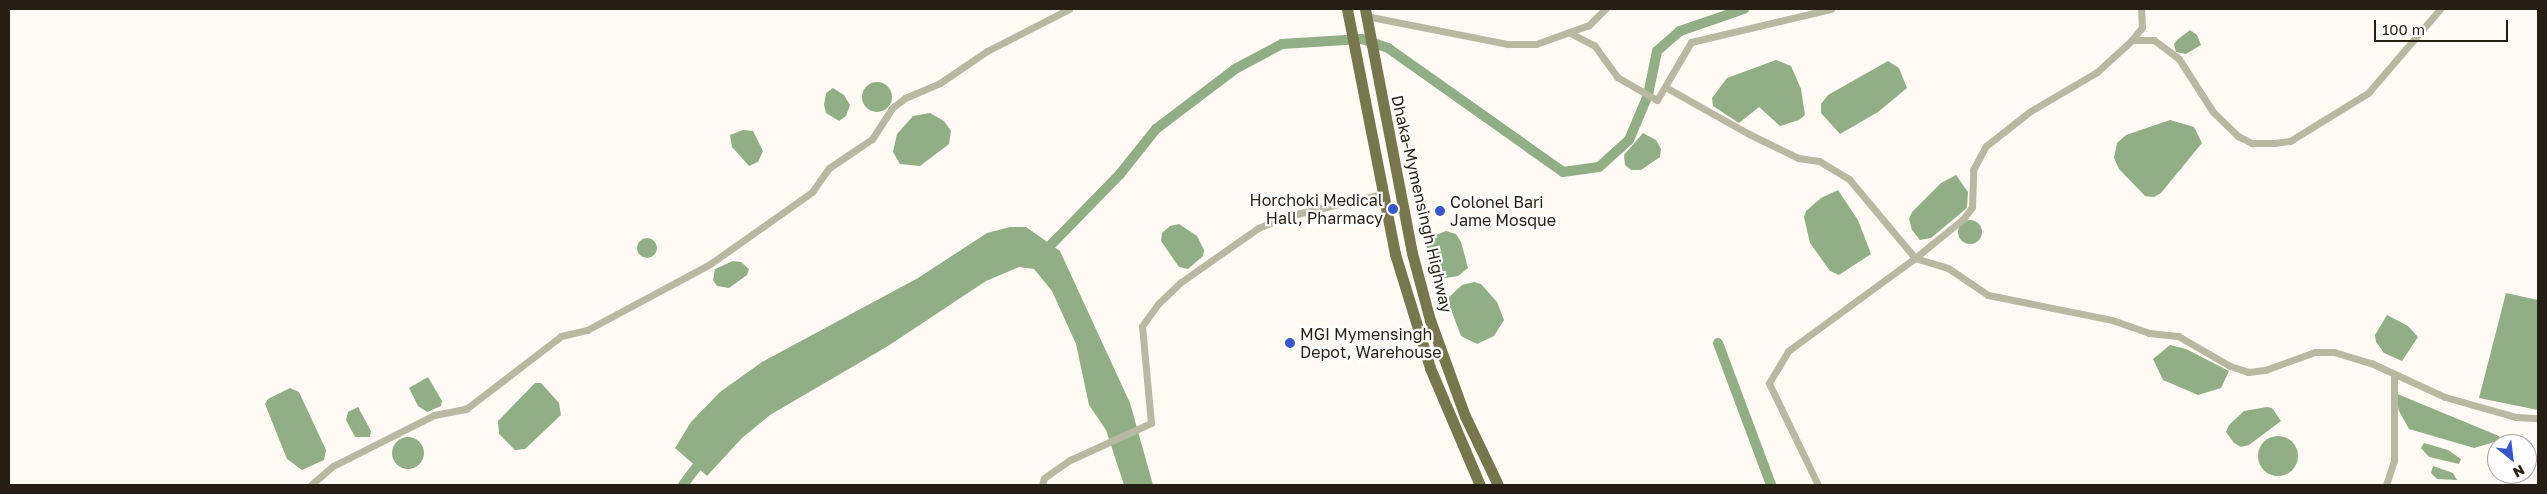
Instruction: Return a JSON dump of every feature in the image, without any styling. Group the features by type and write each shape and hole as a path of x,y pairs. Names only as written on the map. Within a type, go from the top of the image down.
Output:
{"highway":[{"name":"Dhaka-Mymensingh Highway","path":"1347,11 1357,73 1395,254 1430,368 1480,485"},
{"name":"Dhaka-Mymensingh Highway","path":"1365,13 1412,253 1430,320 1466,416 1498,485"}],"street":[{"path":"311,485 333,466 434,414 466,409 561,336 588,330 710,264 812,192 829,168 872,140 892,108 905,98 940,83 994,47 1069,9"},
{"path":"1365,13 1508,44 1536,44 1589,25 1605,9"},
{"path":"1570,33 1594,45 1617,78 1657,100 1667,88 1676,64 1691,42 1831,9"},
{"path":"1818,485 1769,383 1788,351 1915,258 1963,219 1972,207 1973,170 1986,146 2029,112 2097,72 2132,40 2142,27 2141,9"},
{"path":"2132,40 2154,40 2179,59 2213,112 2238,136 2252,143 2274,143 2290,141 2368,92 2440,9"},
{"path":"1667,88 1749,134 1798,158 1819,161 1849,179 1915,258 1948,268 1988,295 2112,320 2149,334 2178,336 2230,366 2248,372 2265,370 2315,352 2334,352 2394,374 2444,397 2516,416 2538,418"},
{"path":"1042,485 1044,478 1054,470 1101,446 1142,429 1151,422 1142,326 1159,303 1206,262 1258,228 1288,216 1382,194"},
{"path":"2386,485 2394,461 2394,374"}],"shaded area":[{"path":"2190,30 2197,35 2201,45 2186,54 2176,52 2174,44"},
{"path":"1776,60 1791,66 1801,89 1805,115 1799,120 1780,126 1759,107 1739,123 1713,106 1712,98 1727,78"},
{"path":"1888,61 1899,68 1907,88 1878,112 1840,134 1821,113 1821,104 1828,95"},
{"path":"877,82 888,86 892,97 888,108 877,112 866,108 862,97 866,86"},
{"path":"833,88 844,95 850,105 846,116 839,121 826,113 824,105 826,93"},
{"path":"930,113 944,121 951,131 949,144 920,166 900,164 893,152 897,134 913,116"},
{"path":"2170,120 2194,127 2202,143 2161,193 2154,197 2145,196 2119,169 2114,158 2117,143 2126,135"},
{"path":"743,130 753,131 763,151 758,162 749,166 732,147 730,135"},
{"path":"1643,133 1656,140 1661,149 1660,157 1641,170 1631,170 1625,165 1624,155"},
{"path":"1956,175 1968,192 1967,208 1931,238 1920,240 1912,230 1909,219 1912,212 1941,183"},
{"path":"1838,190 1858,220 1871,254 1839,275 1830,271 1810,243 1804,217 1806,211 1821,198"},
{"path":"1970,220 1979,223 1982,232 1979,241 1970,244 1961,241 1958,232 1961,223"},
{"path":"1179,224 1197,236 1204,250 1203,256 1188,269 1179,267 1161,241 1162,233 1170,226"},
{"path":"1010,227 1026,227 1060,251 1130,403 1153,485 1124,485 1106,430 1089,405 1076,344 1052,291 1034,269 1019,267 986,281 888,346 770,415 742,438 707,476 675,448 691,422 720,392 762,362 918,278 987,233"},
{"path":"1446,231 1456,234 1461,242 1468,268 1458,276 1439,279 1435,274 1426,244 1428,238"},
{"path":"647,238 654,241 657,248 654,255 647,258 640,255 637,248 640,241"},
{"path":"733,261 741,262 749,269 747,275 729,288 717,286 713,280 715,269"},
{"path":"1474,282 1481,284 1497,302 1504,320 1494,336 1477,344 1461,336 1447,299 1462,285"},
{"path":"2506,293 2538,300 2538,410 2479,398"},
{"path":"2387,315 2408,326 2418,337 2402,361 2384,353 2376,342 2375,335"},
{"path":"2170,345 2186,349 2229,371 2221,388 2198,395 2163,380 2153,359"},
{"path":"428,377 442,401 441,406 427,412 418,406 409,388"},
{"path":"535,383 541,383 559,403 561,415 525,449 515,450 499,434 498,421"},
{"path":"290,388 299,392 326,450 324,460 302,470 287,459 265,404 268,399"},
{"path":"2395,393 2494,434 2487,434 2487,444 2474,448 2409,429 2399,411"},
{"path":"358,407 371,431 370,437 355,437 346,420 348,412"},
{"path":"2267,407 2272,408 2281,421 2249,445 2241,447 2234,443 2226,432 2229,425 2244,411"},
{"path":"2282,436 2289,439 2295,445 2298,456 2297,464 2289,473 2282,476 2274,476 2267,473 2259,464 2258,452 2261,445 2270,437"},
{"path":"408,437 414,438 419,442 423,447 423,459 419,464 414,468 408,469 402,468 397,464 393,459 392,453 393,447 397,442 402,438"},
{"path":"2424,443 2448,450 2461,459 2459,464 2429,457 2421,448"},
{"path":"2433,466 2453,473 2457,480 2437,479 2431,473"}],"waterway":[{"path":"1043,253 1120,174 1156,129 1235,69 1282,44 1362,39 1388,48 1563,172 1599,167 1629,140 1648,95 1657,51 1680,31 1744,9"},
{"path":"1718,343 1771,485"},
{"path":"683,485 704,457"}],"place":[{"name":"Horchoki Medical Hall, Pharmacy","path":"1393,209"},
{"name":"Colonel Bari Jame Mosque","path":"1440,211"},
{"name":"MGI Mymensingh Depot, Warehouse","path":"1290,343"}]}
